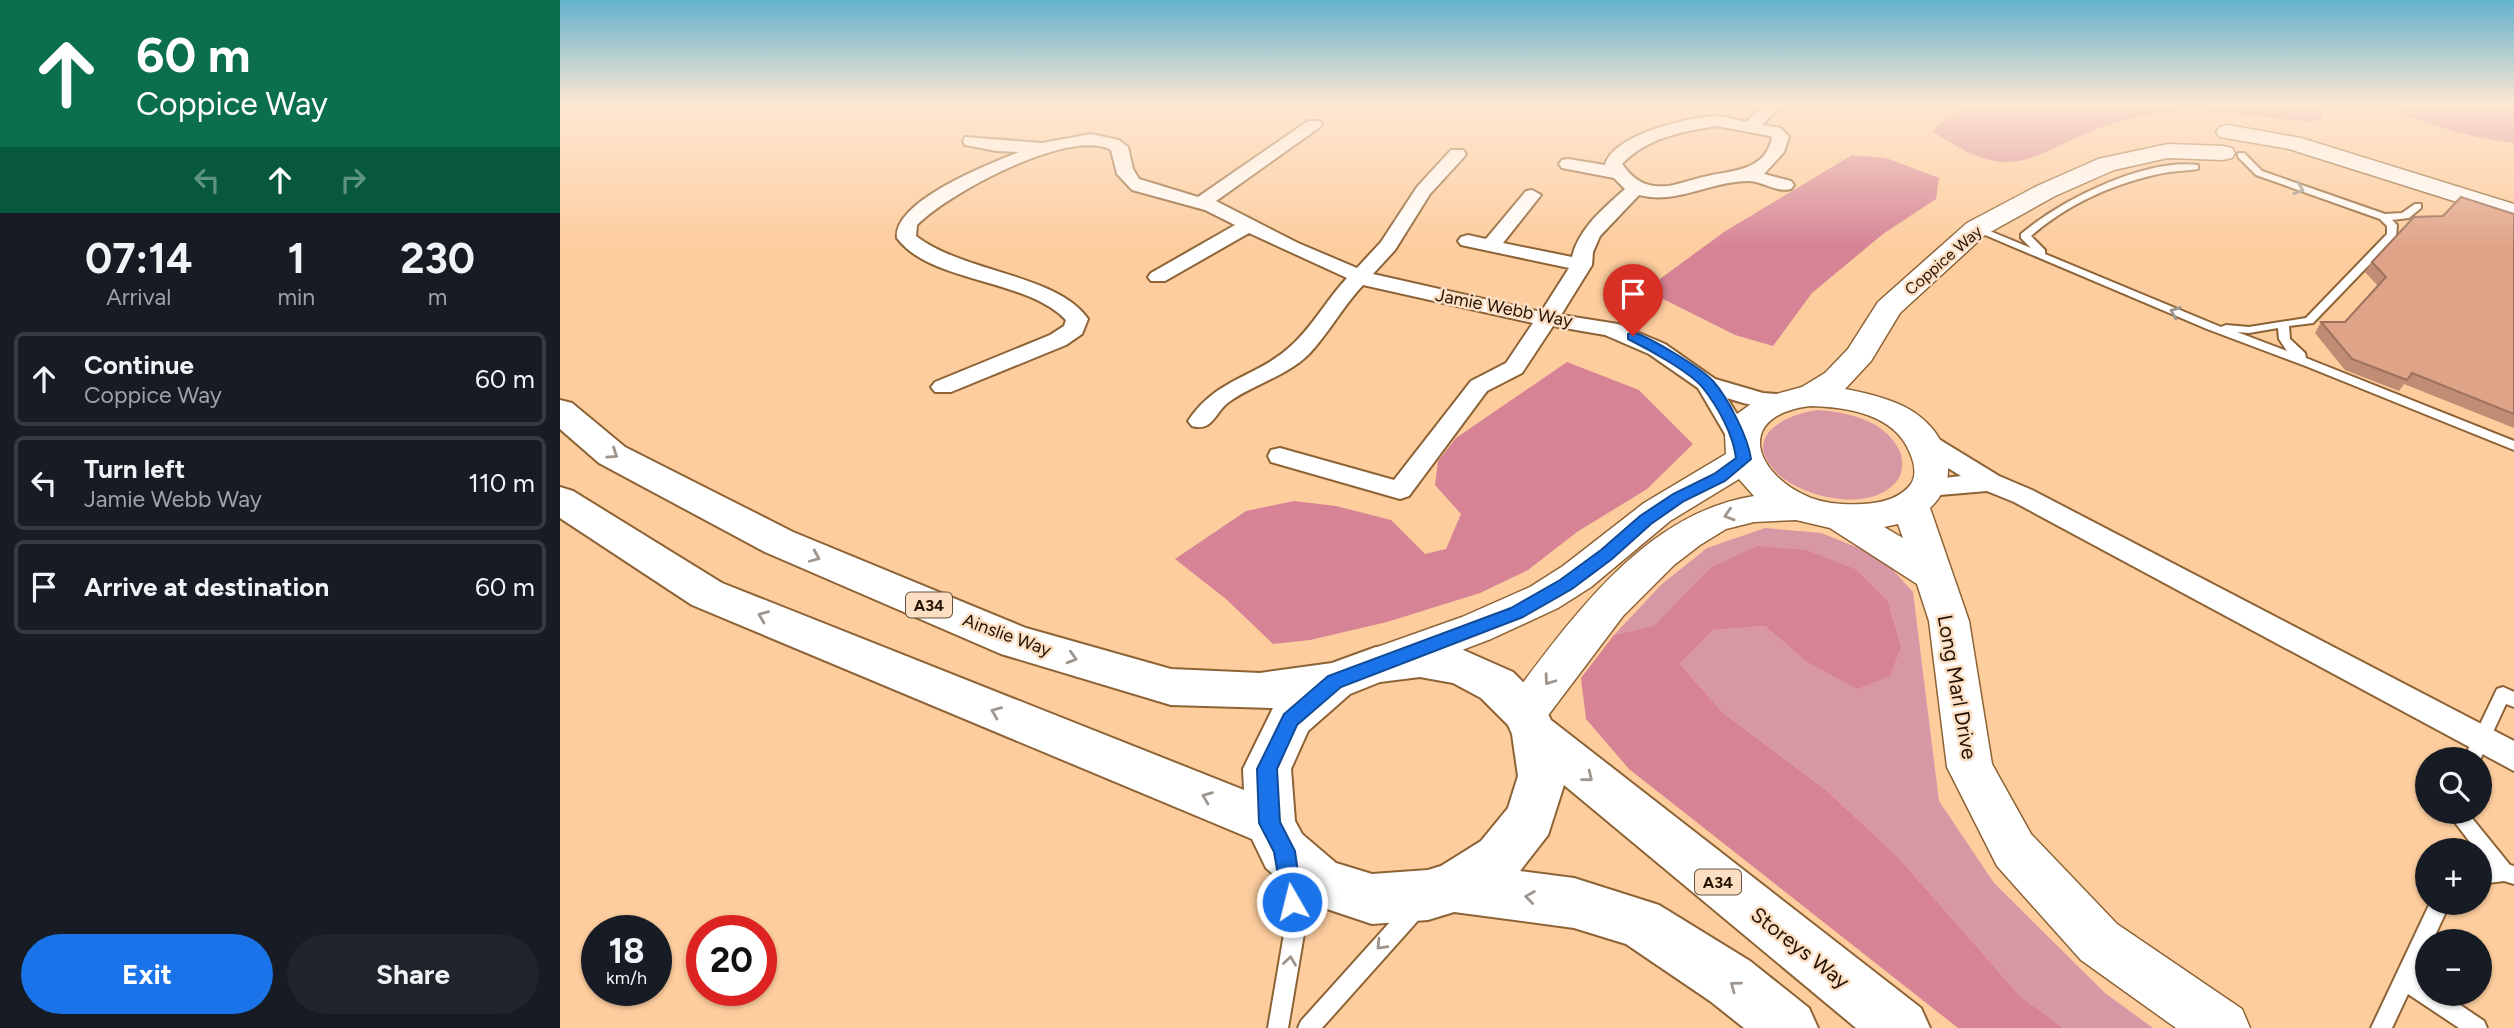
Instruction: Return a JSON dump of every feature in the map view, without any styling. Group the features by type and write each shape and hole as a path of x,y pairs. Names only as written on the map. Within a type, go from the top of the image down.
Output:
{"highway":[{"name":"Ainslie Way","path":"560,411 612,455 779,542 1016,642 1171,687 1260,691 1355,673"},
{"path":"560,500 707,594 1277,837 1321,883 1372,899 1441,891 1574,903 1640,923 1730,981 1789,1028"},
{"name":"A34","path":"1355,673 1420,660 1461,667 1497,685 1530,724"},
{"path":"1277,837 1267,769 1290,719 1355,673"},
{"path":"1441,891 1499,858 1530,819 1542,776 1530,724"},
{"name":"Storeys Way","path":"1530,724 1901,1028"}],"street":[{"path":"943,387 1058,340 1074,329 1076,319 1070,310 1039,292 983,275 916,246 907,238 905,229 919,211 949,192 1038,152"},
{"path":"1120,152 1123,167 1132,182 1201,202 1247,226 1366,279"},
{"path":"1201,202 1273,152"},
{"path":"1626,152 1613,164 1618,173 1646,193 1669,194 1712,180 1752,176 1785,185"},
{"path":"1752,176 1775,152"},
{"name":"Coppice Way","path":"1797,398 1836,380 1860,354 1888,308 1976,229 2046,191 2107,164 2163,152"},
{"name":"Coppice Way","path":"2318,152 2514,212"},
{"path":"1200,421 1219,398 1273,369 1300,350 1366,279 1440,170 1457,154"},
{"path":"1568,164 1618,173"},
{"path":"1280,456 1400,490 1479,386 1514,368 1582,265 1585,245 1596,229 1636,188"},
{"path":"1490,246 1532,195"},
{"path":"1158,277 1247,226"},
{"path":"1468,241 1582,265"},
{"name":"Jamie Webb Way","path":"1366,279 1499,310 1610,329 1633,336 1657,349 1707,384 1763,400 1797,398"},
{"path":"1860,354 1866,385 1881,409"},
{"name":"Jamie Webb Way","path":"1707,384 1742,450"},
{"path":"1355,673 1517,613 1566,584 1678,497 1720,477 1742,450 1748,423 1763,409 1797,398 1851,399 1881,409 1912,429 1923,441 1990,482 2023,496 2471,747"},
{"path":"1919,496 1932,467 1923,441"},
{"path":"1742,450 1754,477 1772,494 1797,507 1840,517 1865,518 1891,513 1919,496 1990,482"},
{"name":"Long Marl Drive","path":"1919,496 1932,575 1949,621 1970,767 2014,850 2099,942 2223,1028"},
{"path":"1530,724 1573,646 1677,540 1715,519 1753,508 1797,507"},
{"path":"1840,517 1932,575"},
{"path":"2492,753 2514,757"}],"lane":[{"path":"2240,152 2259,173 2384,217 2405,216 2418,206"},
{"path":"2050,259 2025,236 2038,223 2064,209 2150,173 2176,166 2195,167"},
{"path":"2211,327 2249,330 2309,321 2392,235 2392,225 2384,217"},
{"path":"1976,229 2211,327 2285,356 2308,362 2514,446"},
{"path":"2284,323 2282,335 2286,345 2308,362"},
{"path":"2478,747 2509,697"},
{"path":"2466,824 2509,873"},
{"path":"1277,837 1295,928 1278,1028"},
{"path":"1308,1028 1441,891"},
{"path":"2381,1028 2434,915"},
{"path":"2403,979 2477,1028"}],"shaded area":[{"path":"1969,152 2045,152 2026,159 2005,162"},
{"path":"1852,155 1886,158 1939,178 1936,199 1883,234 1812,293 1773,346 1735,335 1645,290 1724,232"},
{"path":"1567,362 1639,390 1693,444 1647,489 1577,532 1528,570 1480,593 1387,622 1310,640 1273,644 1226,599 1175,559 1246,511 1294,501 1336,506 1391,520 1425,554 1446,549 1461,514 1435,485 1438,461 1456,438"},
{"path":"1818,410 1854,416 1886,433 1894,441 1901,455 1902,468 1899,478 1888,489 1873,496 1839,499 1804,490 1777,473 1763,449 1765,438 1771,430 1792,416"},
{"path":"1765,528 1821,533 1881,557 1913,592 1939,801 1994,883 2105,993 2153,1028 2063,1028 2020,996 1897,856 1827,791 1723,713 1680,664 1713,630 1765,626 1804,660 1901,646 1888,601 1857,570 1710,568 1654,627 1614,635 1662,584 1707,548"},
{"path":"1757,546 1806,550 1857,570 1888,601 1901,646 1890,676 1857,689 1804,660 1765,626 1713,630 1680,664 1723,713 1827,791 1897,856 2020,996 2063,1028 1958,1028 1629,769 1586,719 1581,678 1614,635 1654,626 1710,568"}],"building":[{"path":"2461,197 2514,214 2514,414 2412,373 2407,380 2352,359 2321,322 2345,322 2386,277 2372,262 2414,217 2443,216"}],"route":[{"path":"1292,902 1284,851 1270,823 1267,769 1290,719 1334,681 1517,613 1566,584 1678,497 1720,477 1744,459 1741,440 1707,384 1679,363 1633,336"}]}
